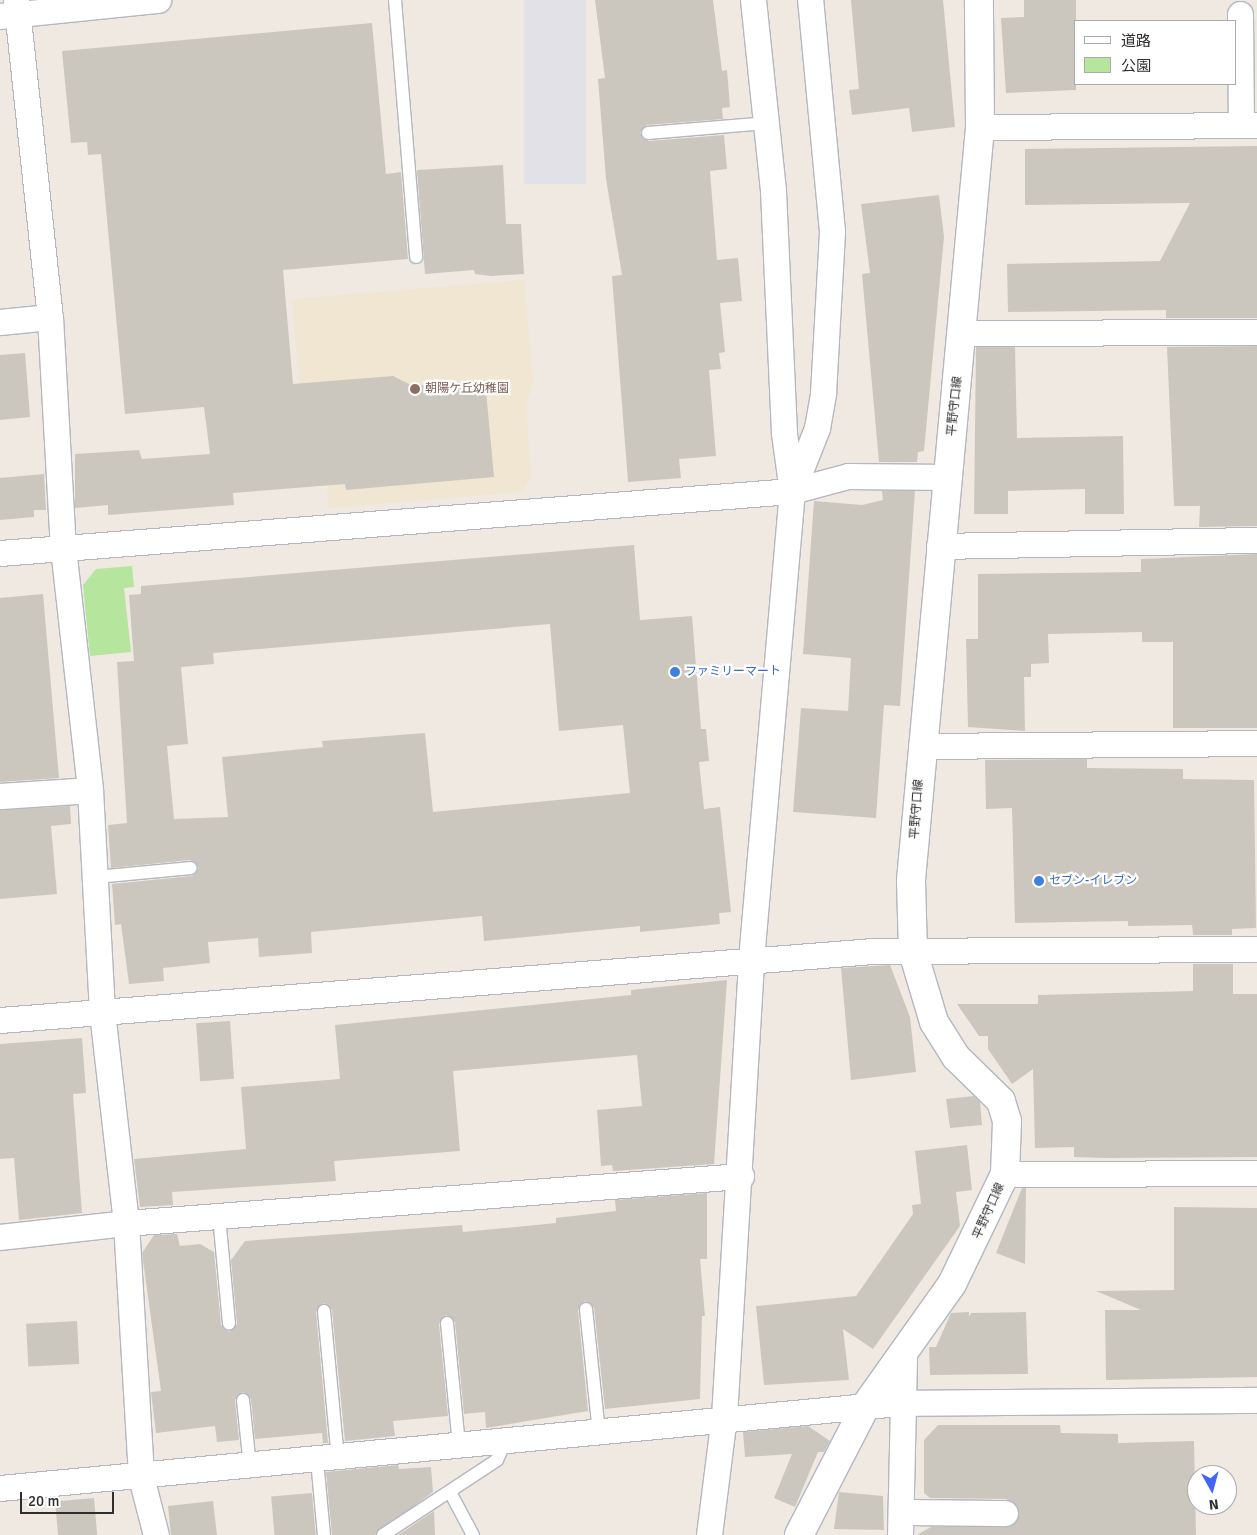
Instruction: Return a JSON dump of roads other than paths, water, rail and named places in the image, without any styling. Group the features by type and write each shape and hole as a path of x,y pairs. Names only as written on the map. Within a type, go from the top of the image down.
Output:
{"main road":[{"name":"平野守口線","path":"799,1535 866,1405 952,1284 1005,1174 1007,1121 1001,1101 956,1057 934,1022 913,952 912,880 921,746 939,546 963,333 980,127 979,0"}],"street":[{"path":"156,1535 141,1478 126,1223 102,1012 97,877 90,790 63,548 50,318 11,10 158,0"},
{"path":"709,1535 724,1417 741,1176 752,959 792,491 784,433 784,374 766,124 753,0"},
{"path":"792,491 817,428 823,393 832,231 810,0"},
{"path":"980,127 1249,125 1240,14"},
{"path":"0,322 50,318"},
{"path":"963,333 1257,332"},
{"path":"0,553 792,491 848,476 947,477"},
{"path":"939,546 1257,540"},
{"path":"921,746 1257,743"},
{"path":"0,796 90,790"},
{"path":"0,1020 752,959 913,952 1257,949"},
{"path":"1005,1174 1257,1173"},
{"path":"0,1237 126,1223 741,1176"},
{"path":"904,1354 900,1402 900,1523 1005,1513"},
{"path":"0,1488 141,1478 598,1433 724,1417 900,1402 1257,1400"}],"lane":[{"path":"395,0 416,257"},
{"path":"648,133 766,124"},
{"path":"97,877 191,868"},
{"path":"219,1216 229,1324"},
{"path":"586,1309 598,1433"},
{"path":"324,1311 327,1459 324,1535"},
{"path":"447,1323 459,1446"},
{"path":"243,1400 250,1467"},
{"path":"383,1535 497,1460 505,1442"},
{"path":"450,1492 473,1535"}],"place":[{"name":"朝陽ケ丘幼稚園","path":"415,389"},
{"name":"ファミリーマート","path":"675,672"},
{"name":"セブン-イレブン","path":"1039,881"}]}
